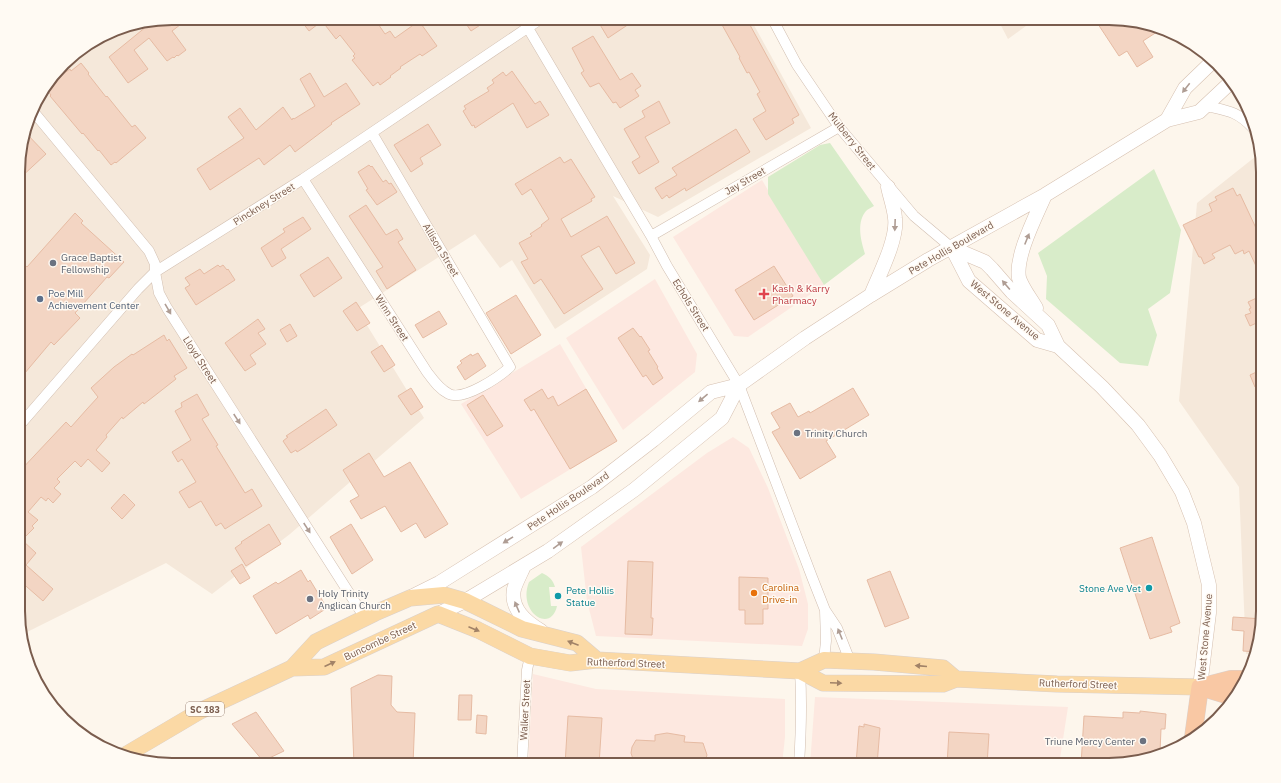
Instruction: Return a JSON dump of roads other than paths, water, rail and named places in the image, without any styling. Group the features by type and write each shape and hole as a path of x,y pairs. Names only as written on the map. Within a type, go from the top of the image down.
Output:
{"highway":[{"name":"Rutherford Street","path":"1200,687 1231,679 1239,679"},
{"name":"Rutherford Street","path":"1200,687 1229,696"},
{"name":"West Stone Avenue","path":"1194,731 1200,687"}],"main road":[{"name":"Pete Hollis Boulevard","path":"1167,120 1185,88 1209,64"},
{"name":"Pete Hollis Boulevard","path":"410,598 439,583 592,487 653,440 710,392 739,385 805,338 928,260 1045,195 1167,120 1199,112 1228,85"},
{"path":"871,295 893,240 895,230 895,217 888,187"},
{"path":"1045,195 1024,244 1021,258 1020,278 1028,296 1048,325"},
{"name":"West Stone Avenue","path":"952,248 984,262 1012,292 1048,325 1058,346 1102,387 1138,425 1160,455 1182,492 1194,523 1209,584 1209,613 1200,687"},
{"name":"West Stone Avenue","path":"952,248 969,282 1037,340 1058,346"},
{"name":"Pete Hollis Boulevard","path":"465,601 548,552 634,490 722,418 739,385"},
{"path":"524,566 514,590 516,608 526,622 544,634"},
{"path":"410,598 444,595 465,601 522,629 577,643 597,660"},
{"name":"Buncombe Street","path":"131,752 200,712 292,668 316,642 364,618 410,598"},
{"name":"Buncombe Street","path":"292,668 324,667 465,601"},
{"name":"Rutherford Street","path":"438,614 478,630 530,656 570,663 597,660 800,670 824,660 850,661 943,668 956,679"},
{"name":"Rutherford Street","path":"800,670 823,683 943,684 956,679 1057,684 1200,687"}],"street":[{"name":"Echols Street","path":"526,25 651,236 667,266 739,385 825,610 837,628 850,661"},
{"name":"Pinckney Street","path":"25,419 138,289 155,272 304,179 532,25"},
{"name":"Mulberry Street","path":"776,25 797,65 839,127 914,216 952,248"},
{"path":"1206,106 1235,114 1248,122"},
{"name":"Lloyd Street","path":"36,115 150,251 155,264 155,272 160,293 166,308 364,618"},
{"name":"Jay Street","path":"651,236 839,127"},
{"name":"Allison Street","path":"372,133 510,367"},
{"name":"Winn Street","path":"304,179 427,372 439,387 450,394 467,392 490,382 510,367"},
{"name":"Echols Street","path":"824,660 826,641 825,610"},
{"name":"Walker Street","path":"522,758 527,670 530,656"},
{"path":"799,758 802,700 800,670"}],"place":[{"name":"Grace Baptist Fellowship","path":"53,263"},
{"name":"Kash & Karry Pharmacy","path":"764,294"},
{"name":"Poe Mill Achievement Center","path":"40,299"},
{"name":"Trinity Church","path":"797,433"},
{"name":"Stone Ave Vet","path":"1149,588"},
{"name":"Carolina Drive-in","path":"754,593"},
{"name":"Pete Hollis Statue","path":"558,596"},
{"name":"Holy Trinity Anglican Church","path":"310,599"},
{"name":"Triune Mercy Center","path":"1143,741"}]}
